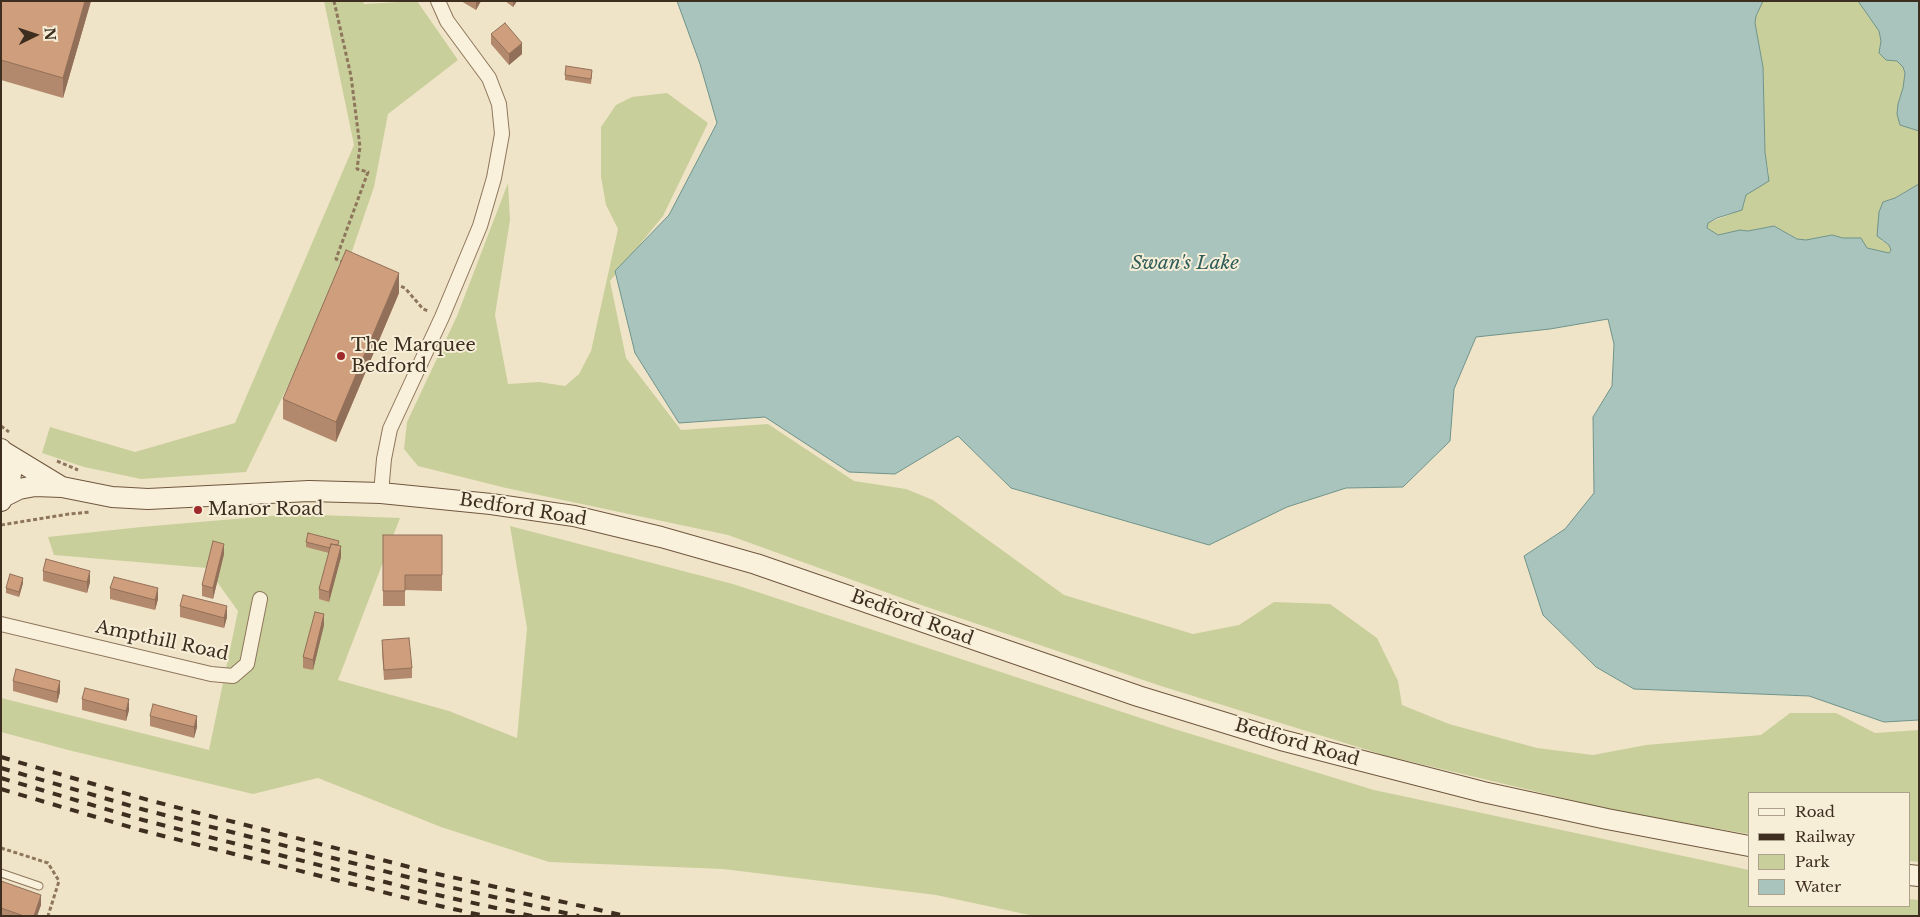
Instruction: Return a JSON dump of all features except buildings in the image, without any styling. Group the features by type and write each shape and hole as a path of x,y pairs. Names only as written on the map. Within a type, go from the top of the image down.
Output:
{"main road":[{"name":"Bedford Road","path":"6,446 62,487"},
{"path":"3,499 9,486 11,474 6,446"},
{"name":"Bedford Road","path":"3,499 20,490 35,486 62,487 112,497 148,499 309,491 381,493 491,504 564,515 661,537 756,564 1056,669 1281,740 1483,792 1607,819 1748,846"}],"street":[{"path":"381,493 390,429 442,317 480,226 494,178 502,134 499,104 489,78 447,21 438,1"},
{"name":"Ampthill Road","path":"1,624 211,674 233,676 247,664 260,599"}],"lane":[{"path":"1,873 39,886"}],"path":[{"path":"334,1 351,76 360,148 357,169 368,172 336,259 344,263"},
{"path":"387,281 404,288 423,309"},
{"path":"1,426 6,446"},
{"path":"49,458 85,472"}],"green space":[{"path":"324,1 363,1 364,4 417,1 458,60 388,114 374,187 349,260 246,472 141,479 84,467 42,453 50,427 135,452 235,423 354,145"},
{"path":"1763,1 1858,1 1879,31 1886,60 1897,61 1903,66 1905,73 1897,114 1911,129 1919,131 1919,184 1895,198 1883,202 1881,240 1889,245 1891,250 1889,253 1867,248 1861,238 1843,238 1832,235 1806,240 1797,239 1774,226 1718,235 1706,227 1708,223 1731,214 1744,205 1746,195 1769,175 1765,152 1763,67 1755,23"},
{"path":"667,93 708,123 663,216 610,281 626,358 681,430 768,424 854,481 906,489 933,500 1064,595 1193,634 1239,625 1274,602 1330,604 1377,638 1398,681 1402,705 1449,724 1537,748 1593,755 1646,745 1761,735 1790,713 1836,713 1875,733 1919,730 1919,862 1910,861 1910,792 1748,792 1748,834 1630,814 1387,756 1161,686 924,606 728,535 506,488 418,466 404,449 407,422 457,316 508,183 510,220 495,315 508,384 539,382 565,386 579,374 591,351 618,229 606,205 601,177 601,127 616,105 632,97"},
{"path":"293,514 400,518 338,680 449,711 517,738 527,628 510,526 733,584 1168,727 1374,790 1748,870 1748,907 1910,907 1910,899 1919,900 1919,916 1034,916 936,895 723,869 549,862 441,827 318,778 253,794 1,732 1,698 209,750 238,611 207,568 54,555 48,537"}],"water":[{"name":"Swan's Lake","path":"677,1 1763,1 1755,23 1763,67 1765,152 1769,181 1746,195 1742,210 1717,218 1708,223 1707,228 1718,235 1774,226 1797,239 1806,240 1832,235 1843,238 1861,238 1867,248 1889,253 1891,250 1889,245 1877,236 1879,212 1883,202 1895,198 1919,184 1919,720 1884,722 1809,696 1634,689 1596,667 1543,615 1524,556 1565,529 1594,493 1593,417 1612,386 1614,344 1608,319 1550,329 1476,337 1454,389 1450,441 1403,487 1346,488 1287,507 1209,545 1011,488 958,436 895,474 849,472 765,417 679,423 635,353 615,271 669,215 717,123 700,64"},
{"path":"1858,1 1919,1 1919,131 1900,125 1897,114 1905,73 1903,67 1897,61 1886,60 1879,53 1881,41 1879,31"}],"railway":[{"path":"1,757 148,800 429,872 626,916"},
{"path":"1,768 145,810 427,882 579,916"},
{"path":"1,778 143,820 424,892 532,916"},
{"path":"1,789 140,830 422,902 485,916"}],"place":[{"name":"The Marquee Bedford","path":"341,356"},
{"name":"Manor Road","path":"198,510"}]}
